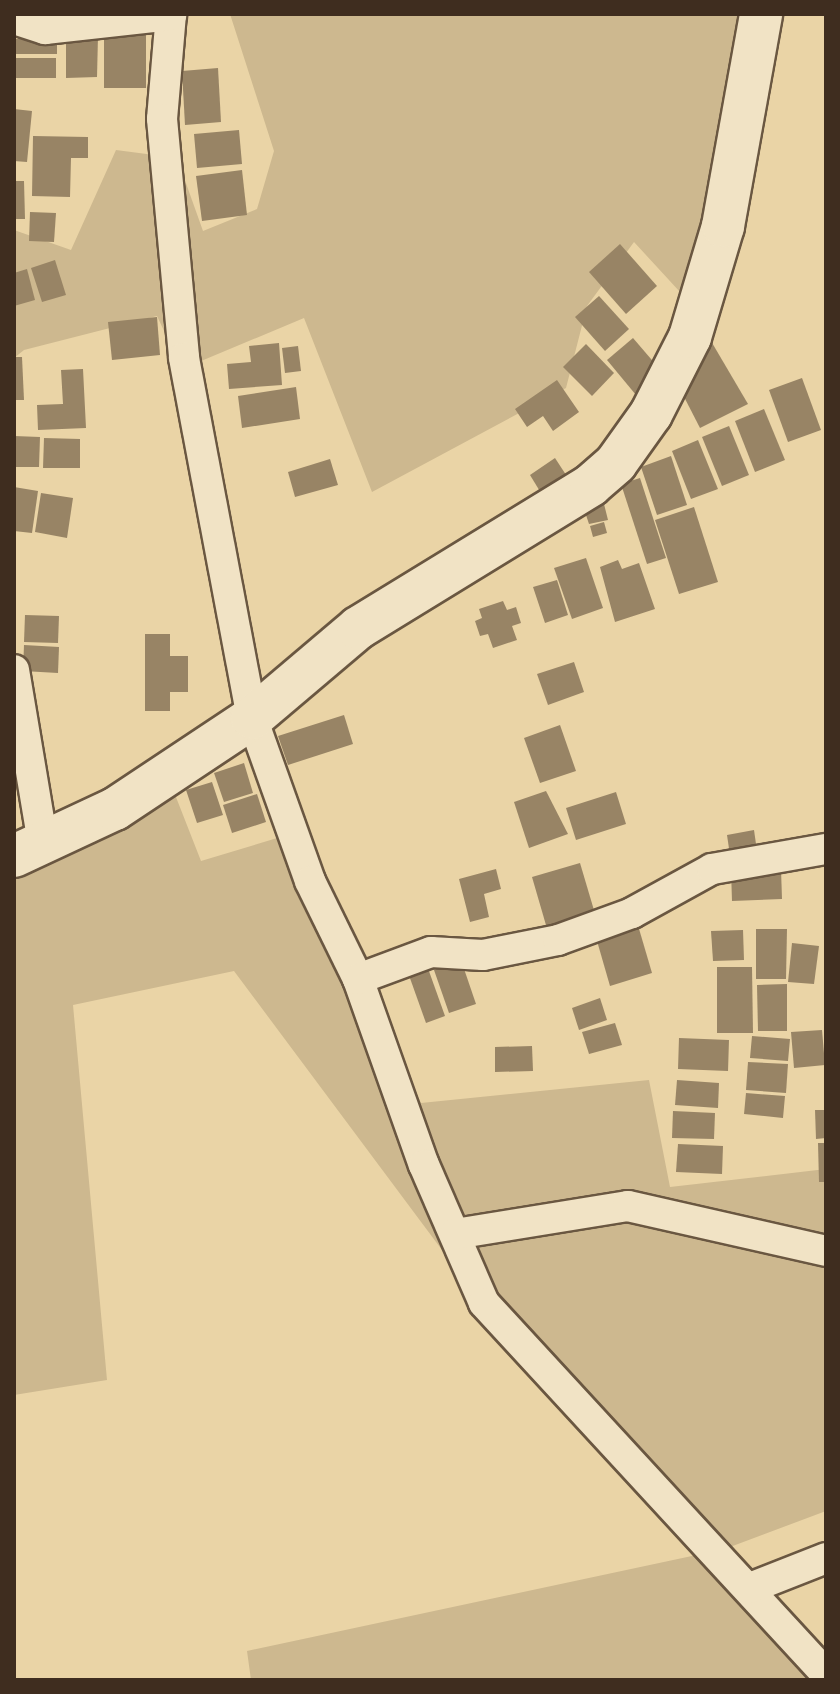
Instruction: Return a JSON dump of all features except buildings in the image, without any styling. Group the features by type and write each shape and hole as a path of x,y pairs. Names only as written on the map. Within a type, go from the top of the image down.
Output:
{"street":[{"path":"14,670 29,850 115,809 252,718 358,628 591,485 616,463 651,414 690,337 723,226 761,14"},
{"path":"14,19 45,29 171,15 162,119 184,358 252,718 310,881 358,979 484,1303 750,1588 826,1674"},
{"path":"358,979 431,952 483,955 558,940 632,913 712,869 826,849"},
{"path":"455,1234 628,1206 826,1251"},
{"path":"750,1588 826,1558"}],"shaded area":[{"path":"230,14 768,14 715,330 634,242 587,306 566,388 372,492 304,318 182,369 157,316 24,350 14,358 14,230 71,250 116,150 177,158 203,231 257,209 274,151"},
{"path":"165,769 201,861 297,832 421,1103 649,1080 670,1187 826,1169 826,1511 722,1550 826,1680 251,1680 247,1651 720,1550 483,1305 234,971 73,1005 107,1380 14,1395 14,869"}]}
